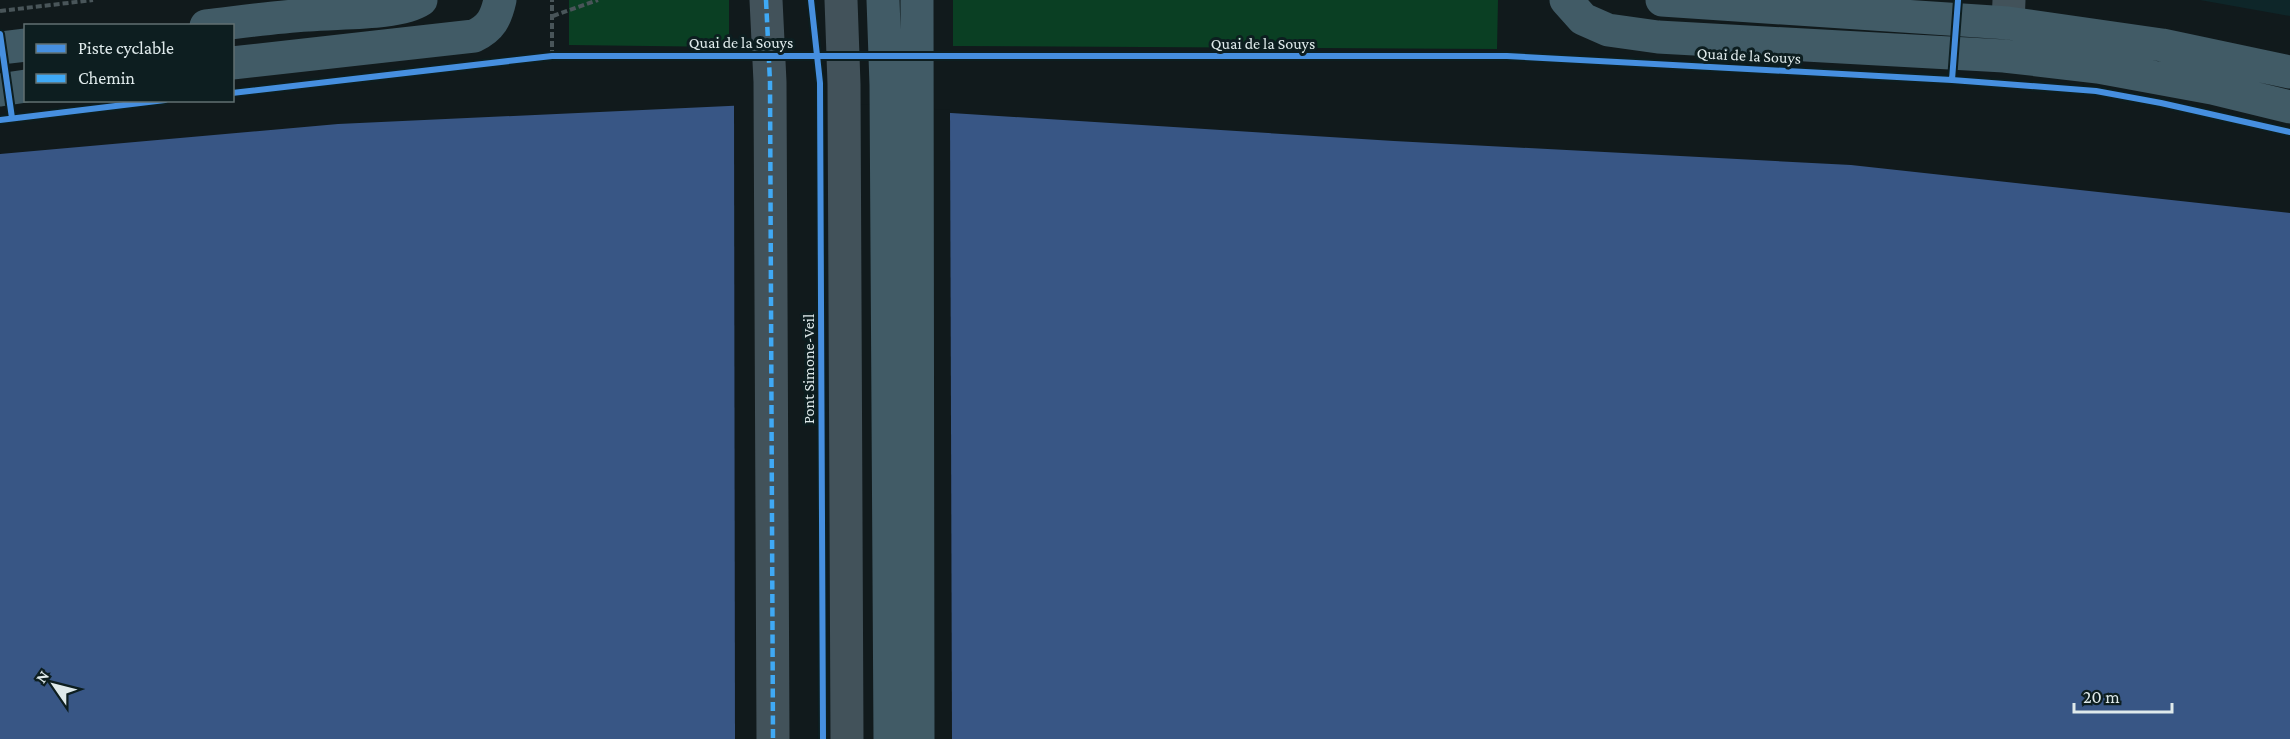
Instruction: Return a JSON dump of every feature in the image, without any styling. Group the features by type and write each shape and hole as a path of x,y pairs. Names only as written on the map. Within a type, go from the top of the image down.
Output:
{"main road":[{"path":"225,24 389,9 415,4 421,0"},
{"path":"234,63 474,36 486,30 496,16 500,0"},
{"path":"883,0 886,85 890,739"},
{"path":"917,0 918,739"},
{"name":"Quai de la Souys","path":"1566,0 1583,19 1608,30 1658,37 2004,56 2098,67 2212,88 2290,107"},
{"path":"1662,0 1956,18 2009,11 2290,72"},
{"path":"0,48 24,45"},
{"path":"0,90 24,86"}],"street":[{"path":"766,0 771,94 773,739"},
{"path":"841,0 844,84 847,739"}],"path":[{"path":"0,11 93,0"},
{"path":"552,0 552,56"},
{"path":"553,16 598,0"},
{"path":"543,56 564,56"}],"shaded area":[{"path":"2200,0 2290,0 2290,16"}],"green space":[{"path":"569,0 729,0 729,47 569,45"},
{"path":"953,0 1498,0 1497,49 953,46"}],"water":[{"path":"750,105 841,106 1394,141 1851,165 2290,213 2290,739 0,739 0,154 338,124"}],"pier":[{"path":"734,103 841,103 950,110 952,739 735,739"}],"marked path":[{"path":"766,0 770,82 773,739"}],"cycle path":[{"name":"Pont Simone-Veil","path":"811,0 820,83 823,739"},
{"path":"1952,80 1958,0"},
{"path":"0,34 12,118"},
{"path":"234,93 552,56 1507,56 1952,80 2096,91 2290,132"},
{"path":"0,120 148,102"}]}
